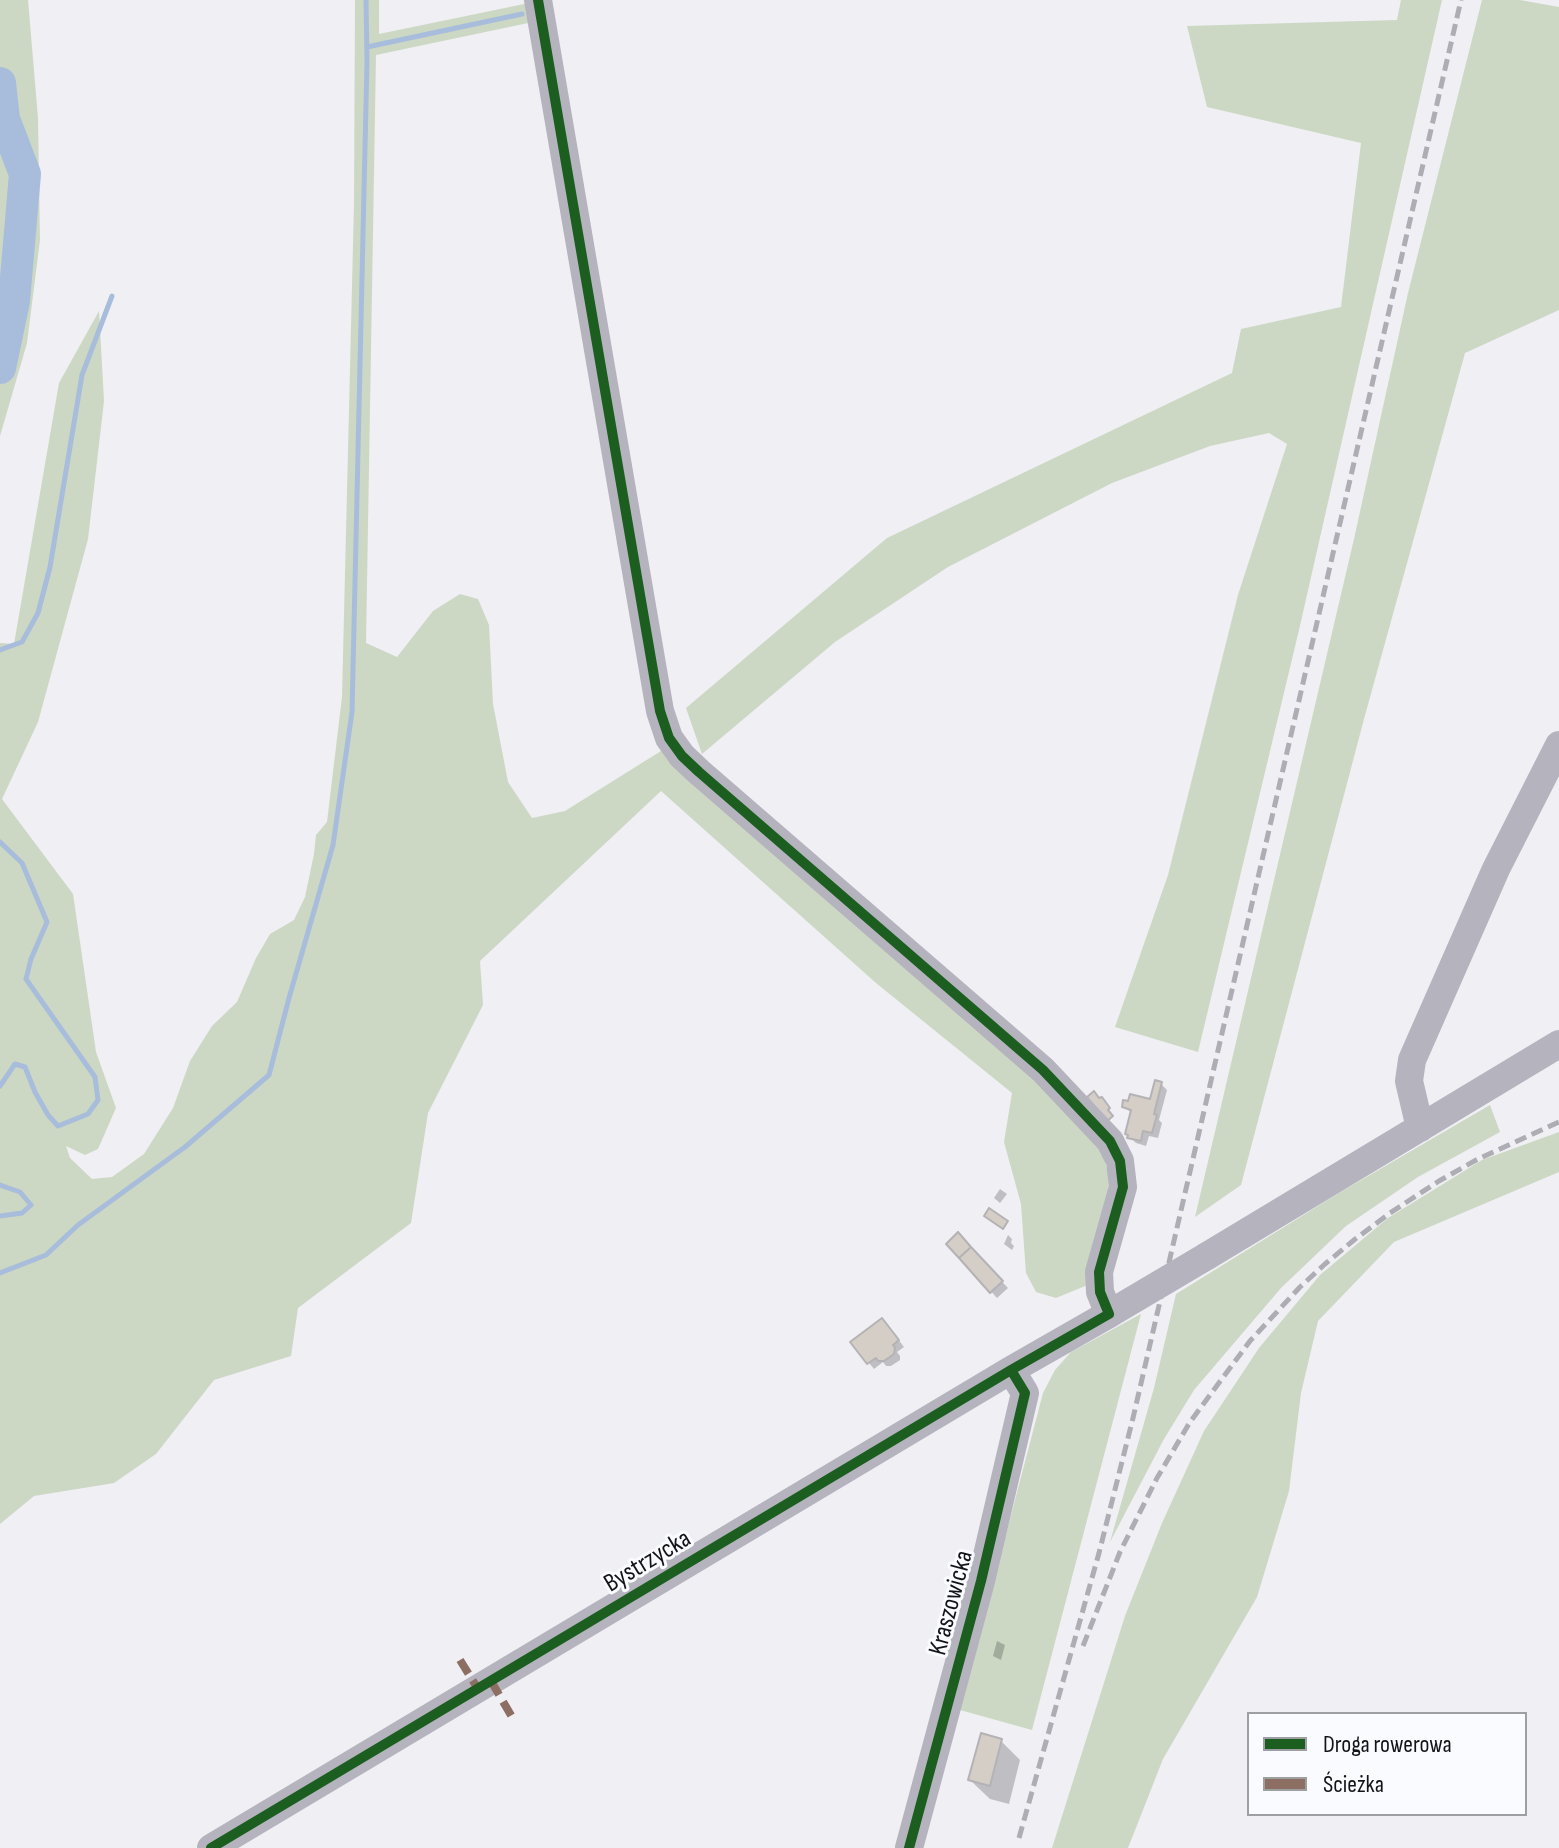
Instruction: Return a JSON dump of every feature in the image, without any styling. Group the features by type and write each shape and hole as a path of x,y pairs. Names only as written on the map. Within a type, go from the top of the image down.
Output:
{"street":[{"path":"538,0 660,711 669,738 699,772 1043,1070 1110,1141 1120,1161 1123,1187 1099,1272 1100,1292 1109,1314"},
{"path":"1420,1128 1409,1081 1412,1060 1496,869 1559,745"},
{"name":"Bystrzycka","path":"211,1848 1559,1044"},
{"name":"Kraszowicka","path":"909,1848 981,1581 1025,1393 1011,1370"}],"green space":[{"path":"0,0 28,0 38,118 40,240 27,343 0,436"},
{"path":"355,0 379,0 379,34 529,3 533,22 376,55 366,643 397,657 433,611 460,594 478,599 489,625 493,704 508,782 532,818 565,811 669,746 1071,1108 1100,1145 1109,1175 1108,1209 1090,1284 1056,1298 1036,1292 1026,1273 1021,1204 1004,1142 1012,1093 876,983 661,791 480,961 483,1005 428,1113 411,1223 298,1308 291,1356 214,1380 156,1454 114,1483 34,1496 0,1524 0,643 14,644 59,383 99,311 104,401 88,539 38,722 2,799 73,894 96,1052 116,1108 98,1149 85,1155 66,1146 70,1158 92,1179 112,1177 144,1154 173,1108 190,1061 212,1026 237,1002 270,934 294,920 305,897 316,835 327,822 342,697 354,204"},
{"path":"1401,0 1442,0 1299,630 1198,1052 1115,1027 1168,875 1238,595 1287,444 1269,433 1210,446 1112,483 948,567 835,642 702,754 686,708 887,538 1232,373 1241,329 1341,307 1361,143 1207,107 1187,26 1397,20"},
{"path":"1482,0 1520,0 1559,7 1559,310 1465,353 1241,1185 1195,1217 1354,539 1408,293"},
{"path":"1490,1105 1500,1132 1418,1177 1346,1226 1281,1288 1194,1390 1164,1439 1110,1542 1154,1388 1176,1294 1339,1193"},
{"path":"1559,1132 1559,1172 1394,1242 1318,1321 1301,1393 1289,1491 1257,1597 1163,1759 1128,1848 1052,1848 1125,1616 1162,1523 1204,1431 1259,1348 1320,1275 1388,1218 1482,1160"},
{"path":"1141,1314 1032,1730 960,1710 1043,1393 1055,1370 1071,1352"}],"building":[{"path":"1155,1080 1162,1082 1152,1133 1143,1131 1141,1141 1127,1138 1125,1134 1131,1110 1122,1107 1123,1100 1128,1101 1130,1094 1150,1099"},
{"path":"1094,1091 1110,1108 1108,1110 1113,1116 1106,1122 1087,1097"},
{"path":"989,1208 1008,1221 1003,1229 984,1216"},
{"path":"958,1232 971,1247 959,1258 946,1244"},
{"path":"971,1247 1003,1281 990,1293 959,1258"},
{"path":"882,1318 899,1340 893,1345 894,1354 884,1361 876,1358 867,1364 850,1342"},
{"path":"981,1733 1002,1739 990,1786 968,1780"}],"waterway":[{"path":"0,1273 46,1255 78,1225 185,1147 269,1075 333,845 352,712 366,0"},
{"path":"367,47 522,14"},
{"path":"0,83 4,119 25,174 14,301 0,368"},
{"path":"0,650 22,642 38,613 50,567 82,375 112,296"},
{"path":"0,842 22,863 47,922 26,979 95,1077 98,1100 88,1114 58,1126 35,1092 25,1067 15,1064 0,1086"},
{"path":"0,1185 20,1192 31,1205 22,1213 0,1216"}],"railway":[{"path":"1019,1838 1099,1553 1133,1418 1461,0"},
{"path":"1083,1646 1120,1552 1157,1478 1190,1422 1250,1341 1325,1264 1390,1213 1478,1159 1559,1122"}],"marked path":[{"path":"460,1660 478,1689"},
{"path":"491,1681 512,1717"}],"cycle path":[{"path":"211,1848 1109,1314 1100,1292 1099,1272 1123,1187 1120,1161 1110,1141 1043,1070 699,772 669,738 660,711 538,0"},
{"path":"909,1848 981,1581 1025,1393 1011,1370"}]}
